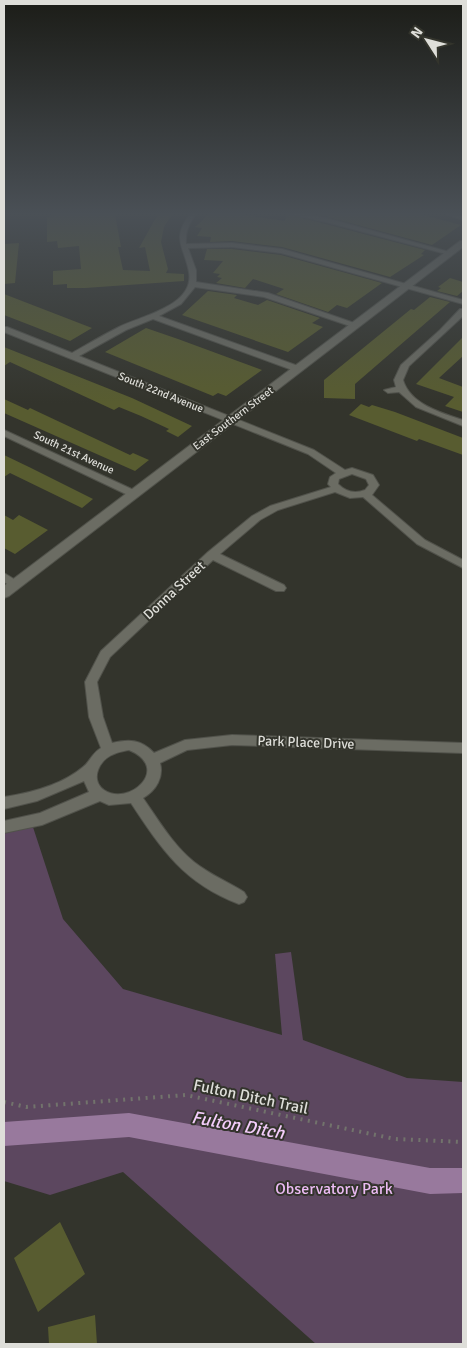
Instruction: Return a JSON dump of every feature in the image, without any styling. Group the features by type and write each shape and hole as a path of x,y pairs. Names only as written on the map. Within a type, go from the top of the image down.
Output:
{"street":[{"path":"72,357 122,328 152,316 180,300 192,284 191,277"},
{"path":"374,277 463,302"},
{"name":"East Southern Street","path":"4,592 418,277"},
{"path":"192,284 265,295 356,325"},
{"path":"463,311 446,330 401,370 399,378 402,389 421,406 463,423"},
{"path":"152,316 298,368"},
{"name":"South 22nd Avenue","path":"4,329 310,452 342,473"},
{"path":"388,390 402,389"},
{"name":"South 21st Avenue","path":"4,433 134,494"},
{"path":"359,472 370,477 374,485 365,494 351,496 336,489 333,481 342,473 359,472"},
{"name":"Donna Street","path":"108,749 96,717 91,682 105,654 212,555 256,518 274,508 336,489"},
{"path":"365,494 421,542 463,564"},
{"path":"212,555 280,588"},
{"path":"4,577 16,584"},
{"name":"Park Place Drive","path":"153,760 185,745 232,740 463,748"},
{"path":"4,803 32,797 76,779 90,770 100,754 108,749 119,746 139,748 147,753 153,760 155,769 148,787 134,796 120,800 100,794 93,787 90,770"},
{"path":"4,827 42,818 100,794"},
{"path":"134,796 161,837 182,862 198,874 239,897"}],"path":[{"name":"Fulton Ditch Trail","path":"4,1102 26,1108 186,1094 395,1139 463,1142"}],"green space":[{"name":"Observatory Park","path":"31,821 63,919 123,989 282,1035 275,954 291,952 303,1040 407,1078 463,1082 463,1344 316,1344 123,1172 50,1195 4,1181 4,827"}],"building":[{"path":"4,277 16,277 15,283 4,284"},
{"path":"53,277 184,277 184,281 85,288 67,288 67,284 53,285"},
{"path":"217,277 360,277 382,283 347,308 337,305 328,312 276,294 284,289 253,279 245,288 216,283 222,278"},
{"path":"450,278 463,282 463,291 457,296 437,291 441,288 438,287"},
{"path":"208,291 237,295 234,298 258,305 267,300 320,318 312,323 323,327 288,352 182,315"},
{"path":"4,294 92,328 70,341 4,315"},
{"path":"430,297 450,302 355,384 355,399 324,398 324,380 411,309 414,310"},
{"path":"146,328 262,370 226,396 218,393 213,396 105,352"},
{"path":"463,337 463,356 439,378 463,387 463,412 445,406 454,397 416,384"},
{"path":"4,347 132,398 192,426 178,437 166,431 169,429 141,416 119,407 114,410 10,362 4,366"},
{"path":"4,399 28,410 30,408 130,455 133,453 149,460 135,471 4,413"},
{"path":"361,404 369,407 372,405 395,412 463,438 463,455 419,439 417,441 349,415"},
{"path":"4,455 93,499 82,508 10,473 4,477"},
{"path":"4,515 13,520 19,515 48,530 15,554 4,548"},
{"path":"60,1222 85,1274 38,1312 14,1258"},
{"path":"95,1315 97,1344 49,1344 48,1327"}],"waterway":[{"name":"Fulton Ditch","path":"4,1134 129,1125 430,1181 463,1181"}]}
